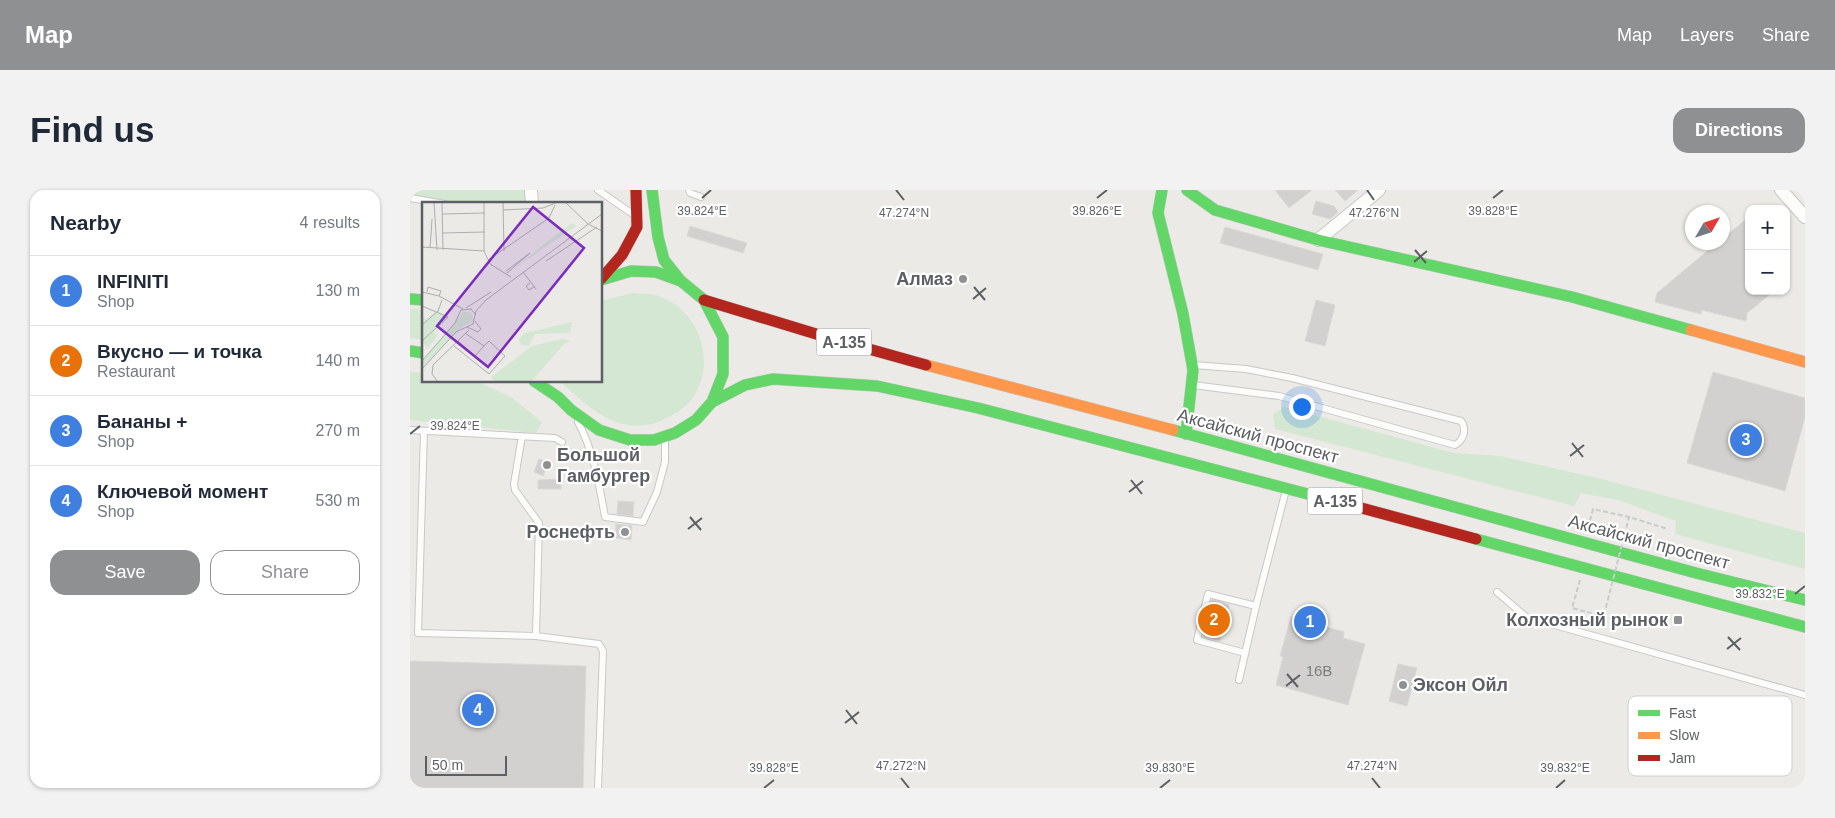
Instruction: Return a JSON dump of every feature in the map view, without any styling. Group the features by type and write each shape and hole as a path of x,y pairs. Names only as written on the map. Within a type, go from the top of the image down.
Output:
{"main road":[{"path":"602,278 622,255 637,227 636,190"},
{"path":"536,382 558,397 571,410 599,430 630,440 654,440 675,433 696,420 712,402 723,374 723,337 704,300 681,281 664,260 658,237 652,190"},
{"path":"1162,190 1158,213 1183,314 1192,364 1186,434"},
{"path":"1187,190 1215,210 1318,240 1572,297 1805,362"},
{"path":"602,279 631,271 656,272 681,281"},
{"name":"Аксайский проспект","path":"704,300 826,337 984,381 1696,573 1805,600"},
{"name":"А-135","path":"712,402 744,385 773,379 877,386 978,408 1287,488 1805,627"}],"street":[{"path":"1318,240 1379,190"},
{"path":"1781,190 1805,216"}],"lane":[{"path":"598,190 638,218"},
{"path":"689,190 690,194 701,197"},
{"path":"410,198 433,202"},
{"path":"1191,385 1279,396 1455,445 1460,443 1464,435 1464,425 1461,421 1292,378 1246,369 1192,364"},
{"path":"571,410 586,437 596,468 605,517 643,522 657,492 665,462 665,436"},
{"path":"410,430 555,438 562,442"},
{"path":"424,431 418,633 536,636 599,644 603,651 598,788"},
{"path":"522,436 514,484 515,490 539,523 536,636"},
{"path":"1239,680 1287,488"},
{"path":"1497,592 1526,617 1805,695"},
{"path":"1245,652 1197,640 1208,594 1256,606"}],"path":[{"path":"1584,543 1593,508 1668,529"},
{"path":"1604,616 1629,517"},
{"path":"1583,568 1572,608 1632,624"}],"green space":[{"path":"410,190 536,190 537,202 422,202 422,204 410,202"},
{"path":"632,293 649,294 670,301 683,311 693,324 700,338 704,354 699,386 688,404 657,423 637,426 624,424 604,417 590,408 560,382 602,382 602,301"},
{"path":"410,309 422,310 422,340 410,338"},
{"path":"410,372 422,373 422,382 478,382 511,397 542,422 536,433 410,420"},
{"path":"1284,407 1454,453 1500,456 1602,479 1805,533 1805,569 1675,534 1676,521 1618,500 1581,493 1574,506 1275,429 1273,414"}],"building":[{"path":"1275,190 1312,190 1289,208"},
{"path":"1335,190 1358,190 1345,201"},
{"path":"1316,201 1334,206 1338,212 1330,219 1312,214"},
{"path":"1745,220 1745,295 1769,295 1747,313 1746,321 1702,310 1701,314 1655,302 1657,293 1708,250 1730,250 1730,232"},
{"path":"690,226 747,243 743,253 687,236"},
{"path":"1225,227 1323,254 1318,270 1220,243"},
{"path":"1316,300 1335,305 1325,346 1305,341"},
{"path":"1713,372 1805,398 1805,417 1785,491 1687,463"},
{"path":"539,459 548,462 543,476 534,472"},
{"path":"561,479 561,489 538,489 538,480"},
{"path":"618,501 634,502 633,516 617,514"},
{"path":"616,524 632,526 631,540 615,538"},
{"path":"1212,600 1229,605 1220,641 1203,636"},
{"path":"1291,617 1344,632 1343,638 1365,644 1348,705 1276,685 1283,657 1280,656"},
{"path":"410,661 586,666 583,788 410,788"},
{"name":"Эксон Ойл","path":"1398,664 1417,668 1407,706 1389,701"}],"traffic: fast":[{"path":"652,190 658,237 664,260 680,280"},
{"path":"1162,190 1158,213 1183,314 1193,370 1186,434"},
{"path":"1187,190 1215,210 1318,240 1572,297 1691,330"},
{"path":"536,382 558,397 571,410 599,430 630,440 654,440 675,433 696,420 712,402 723,374 723,337 704,300 681,281 656,272 631,271 602,280"},
{"path":"410,299 422,300"},
{"path":"410,351 422,353"},
{"path":"712,402 745,385 773,379 877,386 978,408 1354,506"},
{"path":"1173,430 1696,573 1805,600"},
{"path":"1476,539 1805,627"}],"traffic: slow":[{"path":"1691,330 1805,362"},
{"path":"926,365 1173,430"}],"traffic: jam":[{"path":"602,278 622,255 637,227 636,190"},
{"path":"704,300 926,365"},
{"path":"1354,506 1476,539"}],"place":[{"name":"Алмаз","path":"963,279"},
{"name":"Бананы +","path":"1746,440"},
{"name":"Большой Гамбургер","path":"547,465"},
{"name":"Роснефть","path":"625,532"},
{"name":"Вкусно — и точка","path":"1214,620"},
{"name":"Колхозный рынок","path":"1678,620"},
{"name":"INFINITI","path":"1310,622"},
{"name":"Эксон Ойл","path":"1403,685"},
{"name":"Ключевой момент","path":"478,710"}]}
